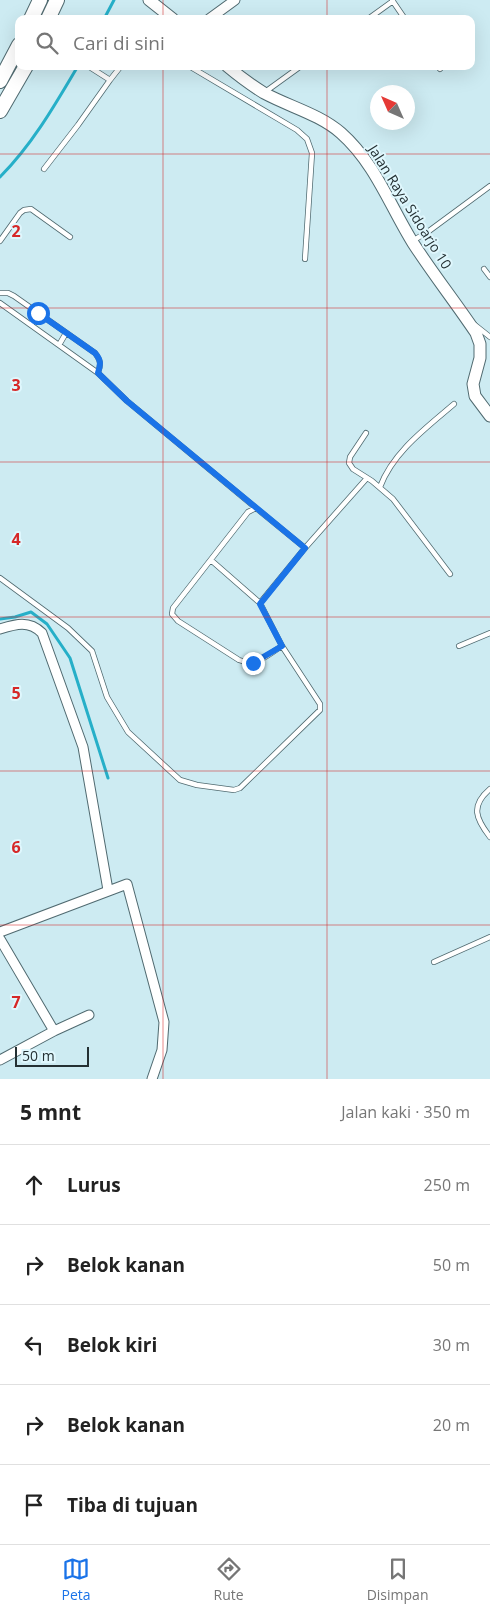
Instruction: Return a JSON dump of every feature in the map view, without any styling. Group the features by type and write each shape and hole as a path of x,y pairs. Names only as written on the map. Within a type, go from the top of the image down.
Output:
{"highway":[{"path":"33,15 40,0"},
{"path":"50,15 57,0"},
{"path":"0,81 15,53"},
{"path":"1,110 24,70"}],"street":[{"path":"214,15 235,0"},
{"path":"157,2 169,15"},
{"name":"Jalan Raya Sidoarjo 10","path":"232,70 264,92 326,121 360,152 377,177 412,241 431,271 476,333 480,344 480,358 473,384 475,396 490,416"},
{"path":"0,629 16,624 24,624 31,625 42,633 83,747 110,889"},
{"path":"0,932 122,884 129,885 164,1022 162,1050 152,1079"},
{"path":"0,939 54,1031"},
{"path":"0,1060 54,1031 89,1015"}],"lane":[{"path":"373,15 393,0 402,15"},
{"path":"94,70 110,80"},
{"path":"44,169 118,70"},
{"path":"196,70 297,130 307,139 312,153 305,259"},
{"path":"264,92 295,70"},
{"path":"412,241 429,231 490,186"},
{"path":"0,241 20,213 31,209 70,237"},
{"path":"484,269 490,277"},
{"path":"0,294 14,296 95,353 100,360 101,366 98,373"},
{"path":"0,302 98,373 127,401 305,548"},
{"path":"31,325 38,313"},
{"path":"466,317 490,337"},
{"path":"59,345 66,333"},
{"path":"380,487 389,469 402,452 454,404"},
{"path":"366,433 350,457 349,464 393,499 450,574"},
{"path":"260,604 305,548 367,478"},
{"path":"256,508 244,515 212,561 173,608 172,614 174,618 239,660 247,663 253,663 282,646"},
{"path":"0,578 81,639 92,651 107,697 128,732 180,780 197,785 234,790 240,788 320,710 320,704 282,646 260,604 212,561"},
{"path":"459,646 490,632"},
{"path":"490,789 483,796 476,810 480,823 490,837"},
{"path":"434,962 490,937"}],"waterway":[{"path":"106,15 114,0"},
{"path":"0,177 33,138 76,70"},
{"path":"0,619 31,612 47,624 70,658 108,778"}],"route":[{"path":"38,313 95,353 100,360 101,366 98,373 127,401 305,548 260,604 282,646 253,663"}]}
